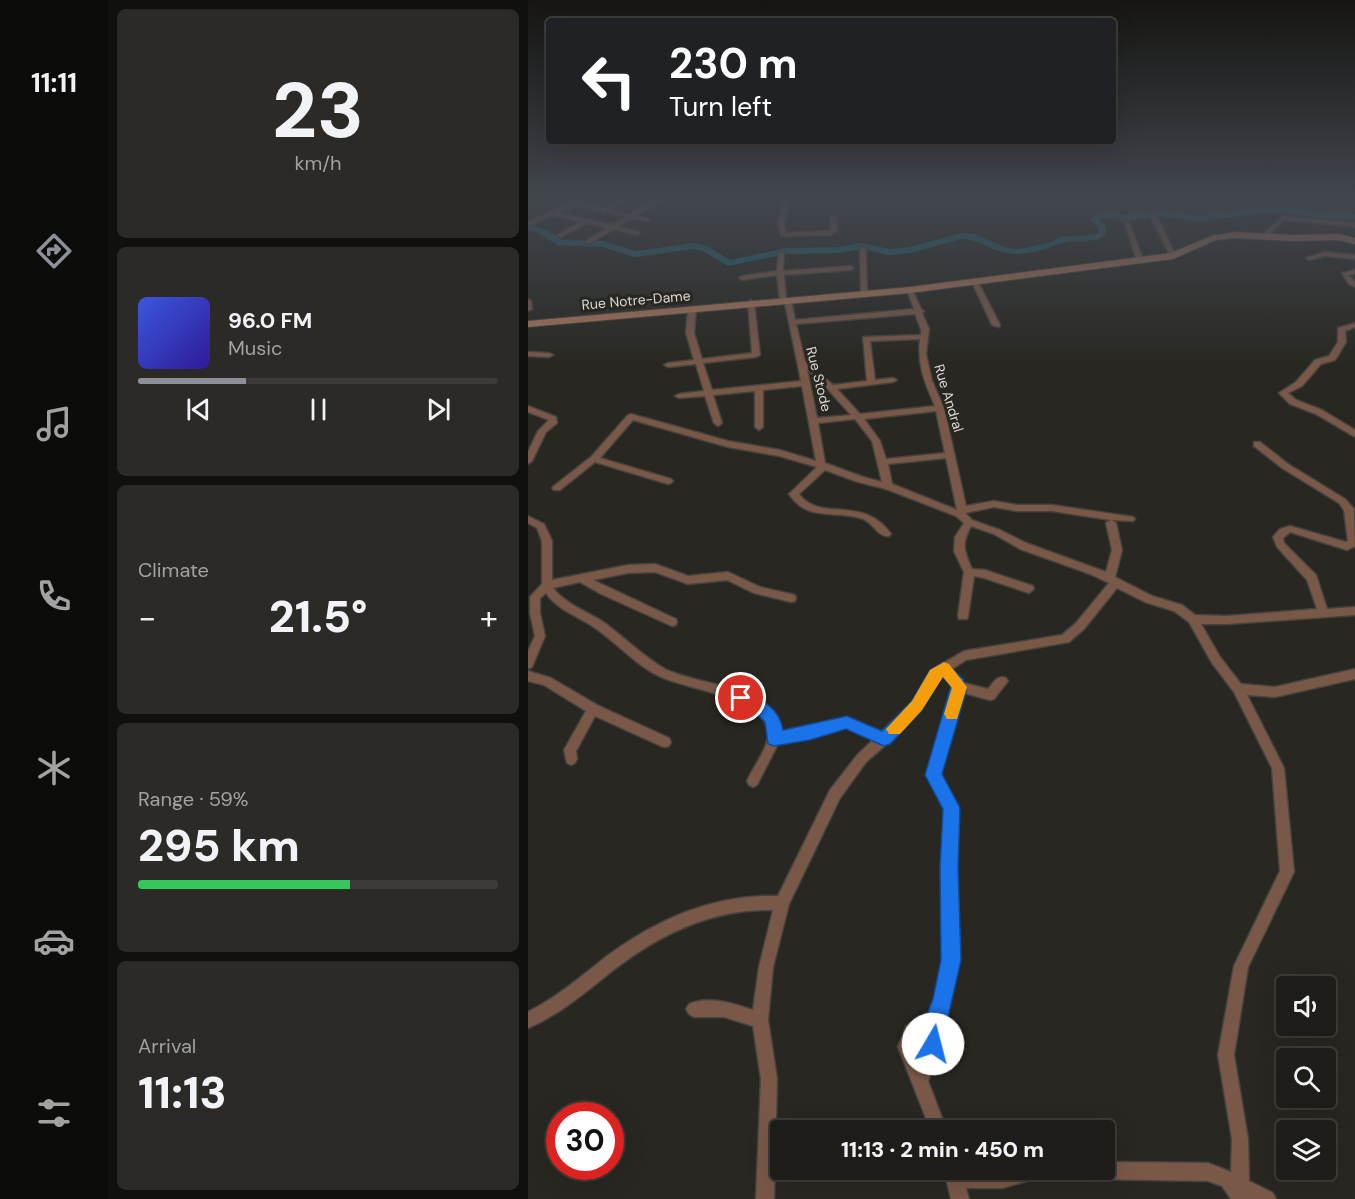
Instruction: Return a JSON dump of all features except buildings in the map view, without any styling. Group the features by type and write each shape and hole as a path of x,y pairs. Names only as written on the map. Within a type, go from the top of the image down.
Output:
{"street":[{"name":"Rue Stode","path":"781,257 780,273 816,421 822,466"},
{"path":"863,257 864,294"},
{"name":"Rue Notre-Dame","path":"528,324 751,302 910,290 1166,257"},
{"path":"1309,258 1313,257"},
{"path":"742,278 851,268"},
{"path":"1355,272 1345,273 1351,284 1355,285"},
{"path":"975,282 996,325"},
{"name":"Rue Andral","path":"910,290 925,329 922,354 926,372 940,408 961,512"},
{"path":"528,301 528,309"},
{"path":"668,365 756,355 751,302"},
{"path":"692,309 690,333 711,393 718,423"},
{"path":"792,322 920,312"},
{"path":"1355,325 1341,330 1342,342 1332,358 1318,362 1299,384 1283,393 1293,402 1319,412 1355,434"},
{"path":"871,383 866,339 923,337"},
{"path":"528,354 549,355"},
{"path":"800,362 830,388 874,437 888,486"},
{"path":"830,388 893,380"},
{"path":"679,396 806,383"},
{"path":"759,388 759,427"},
{"path":"816,421 940,408"},
{"path":"528,409 553,419 553,423 542,431 528,461"},
{"path":"557,488 594,459 631,417 728,444 780,453 861,480 888,486 961,512 969,522 997,532 1023,546 1112,580 1149,599 1178,608 1194,619 1216,660 1238,689 1278,768 1287,872 1241,966 1226,1055 1240,1138 1239,1195"},
{"path":"1257,444 1285,466 1331,492 1349,509 1353,543 1347,546 1290,529 1283,531 1278,537 1280,544 1312,578 1323,613"},
{"path":"882,462 951,455"},
{"path":"594,459 668,481"},
{"path":"822,466 794,494 796,498 804,505 828,512 866,517 886,534"},
{"path":"961,512 994,504 1017,508 1052,508 1130,519"},
{"path":"528,519 541,526 547,541 547,585 549,591 559,601 616,637 664,673 759,705 772,718 775,728 774,739 753,781"},
{"path":"963,616 969,572 959,551 960,537 969,522"},
{"path":"765,1199 769,1079 760,1020 766,967 782,903 835,794 862,758 917,706 935,674 964,656 1065,639 1080,626 1112,580 1117,550 1111,523"},
{"path":"528,664 540,636 535,613 535,597 547,585 628,569 655,568 688,580 729,576 758,590 790,598"},
{"path":"969,572 985,574 1029,589"},
{"path":"582,579 600,591 655,612 672,622"},
{"path":"1194,619 1235,620 1355,611"},
{"path":"944,668 960,687 990,695 1002,681"},
{"path":"1238,689 1275,692 1355,674"},
{"path":"528,676 547,681 593,709 665,742"},
{"path":"920,1080 930,1057 936,1017 943,999 951,960 949,868 951,808 933,775 960,687"},
{"path":"571,759 570,750 593,709"},
{"path":"774,739 847,722 884,739"},
{"path":"528,1020 547,1011 623,954 686,917 741,903 782,903"},
{"path":"693,1009 724,1009 760,1020"},
{"path":"935,1120 909,1056 907,1039 912,1032 936,1017"},
{"path":"1115,1170 1208,1172 1227,1179 1239,1195 1266,1199"},
{"path":"956,1180 960,1199"}],"waterway":[{"path":"718,257 728,263 757,257"}],"slow traffic":[{"path":"894,729 917,706 935,674 944,668 960,687 952,714"}],"route":[{"path":"741,698 759,705 772,718 775,728 774,739 789,738 847,722 884,739 917,706 935,674 944,668 960,687 933,775 950,801 951,808 949,911 951,960 943,999 936,1017 933,1044"}]}
